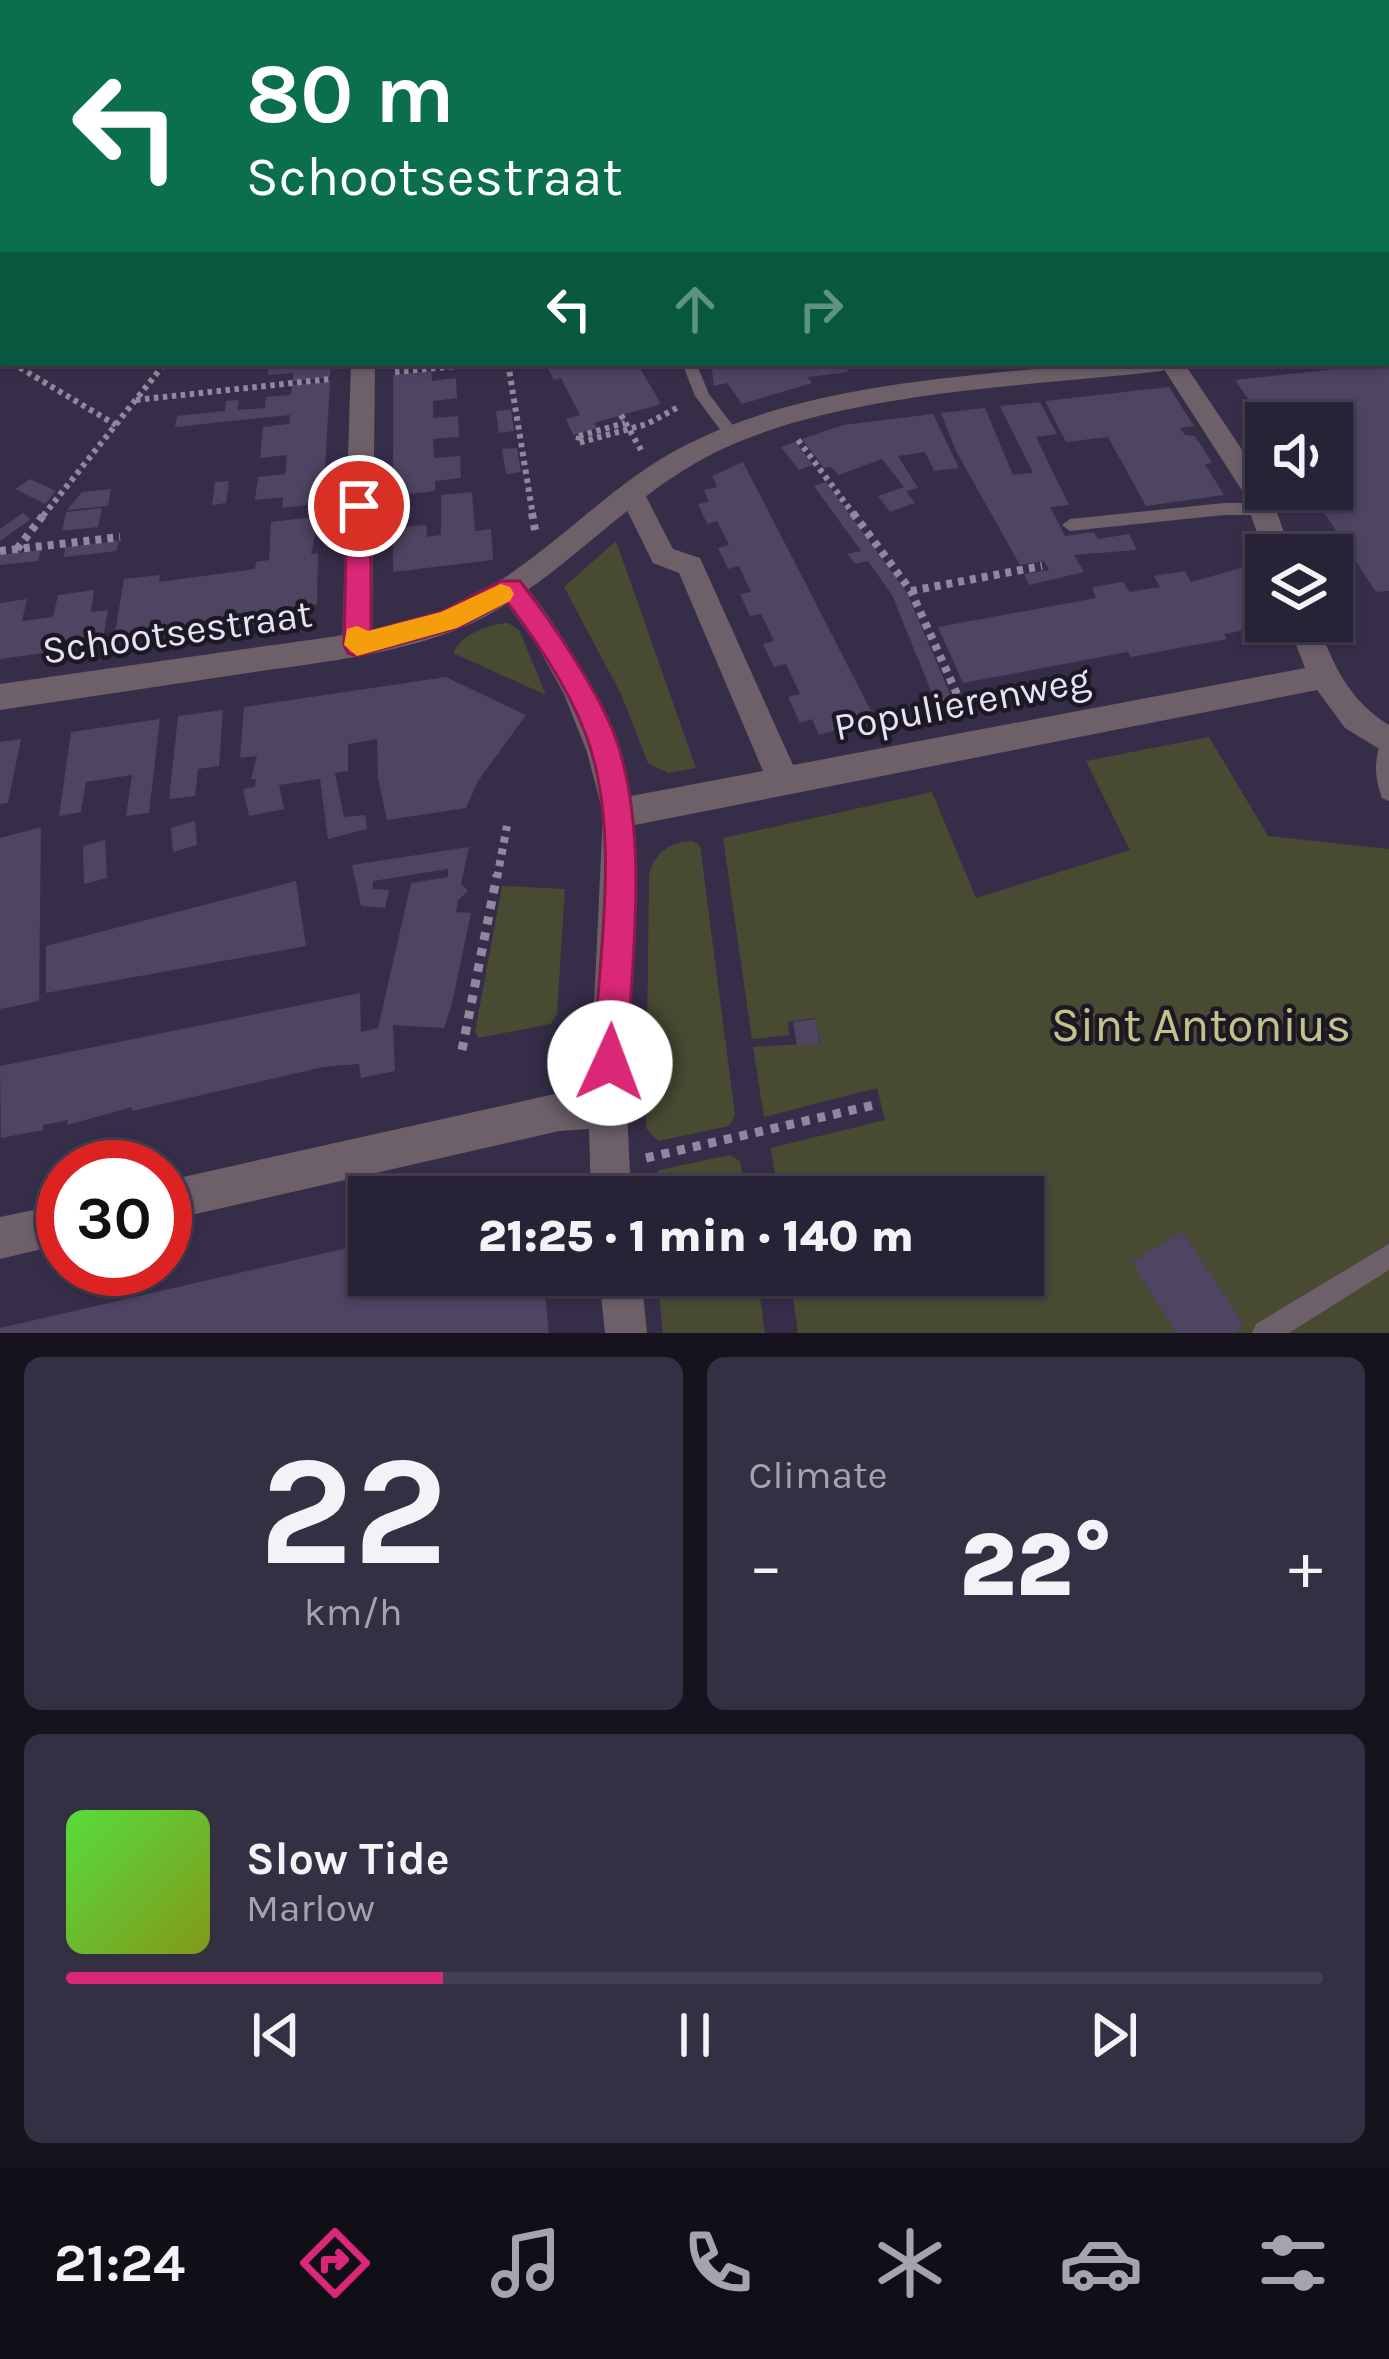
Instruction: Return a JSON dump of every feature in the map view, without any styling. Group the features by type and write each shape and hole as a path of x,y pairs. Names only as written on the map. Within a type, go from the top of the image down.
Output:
{"street":[{"path":"357,645 363,366"},
{"name":"Schootsestraat","path":"0,697 357,645 448,621 511,588 631,492 697,450 732,436 780,419 886,394 1135,366"},
{"path":"1174,366 1245,473"},
{"path":"631,492 663,556 690,566 783,781"},
{"path":"511,588 546,634 596,728 619,813 608,1109 610,1176"},
{"path":"1310,642 1322,677 1351,717 1389,742"},
{"name":"Populierenweg","path":"619,813 1322,677"},
{"path":"192,1195 559,1112 608,1109"},
{"path":"0,1238 36,1230"},
{"path":"622,1296 626,1333"}],"lane":[{"path":"690,366 702,396 732,436"},
{"path":"1070,525 1245,509"},
{"path":"1389,742 1384,766 1389,792"},
{"path":"1264,1333 1389,1256"}],"path":[{"path":"17,366 116,425"},
{"path":"17,549 163,366"},
{"path":"392,373 460,366"},
{"path":"509,366 535,523"},
{"path":"135,400 331,379"},
{"path":"624,423 578,443 576,437 702,396"},
{"path":"780,419 911,591 968,719"},
{"path":"624,423 644,452"},
{"path":"0,551 120,537"},
{"path":"911,591 1042,566"},
{"path":"462,1050 507,826"},
{"path":"644,1158 874,1106"}],"green space":[{"path":"616,541 696,768 668,773 648,763 621,694 564,587"},
{"path":"508,623 519,630 546,695 453,653 476,632"},
{"name":"Sint Antonius","path":"1209,737 1268,836 1389,849 1389,1333 798,1333 793,1296 1044,1296 1044,1176 775,1176 771,1148 885,1120 877,1088 764,1117 753,1047 821,1043 815,1018 788,1022 789,1035 752,1039 723,838 932,792 976,898 1130,850 1086,761"},
{"path":"693,841 700,846 735,1115 729,1126 658,1141 646,1128 649,876 664,850"},
{"path":"502,886 565,889 557,1014 551,1024 478,1038 475,1032"},
{"path":"730,1155 740,1161 743,1176 655,1176 659,1170"},
{"path":"659,1296 760,1296 765,1333 663,1333"}],"building":[{"path":"269,366 331,366 330,377 293,381 293,373 268,375"},
{"path":"547,366 639,366 661,404 594,423 597,428 573,435 566,419 580,415 561,378 554,380"},
{"path":"711,366 846,366 848,372 807,377 812,383 742,404 727,383 714,386"},
{"path":"1389,366 1389,591 1376,592 1353,557 1353,534 1338,534 1323,510 1353,510 1353,402 1250,402 1235,380"},
{"path":"431,371 432,381 456,378 457,398 433,401 433,418 458,416 459,437 433,439 434,458 460,456 461,478 435,481 435,491 393,496 393,375"},
{"path":"330,382 323,503 282,508 283,497 255,500 258,477 285,474 287,455 260,458 263,427 289,424 290,415 175,427 177,416 225,411 226,401 239,400 237,410 265,408 266,397 291,395 292,385"},
{"path":"1169,387 1194,426 1180,428 1185,435 1195,436 1224,495 1146,506 1108,437 1066,442 1045,401"},
{"path":"1040,402 1057,434 1036,437 1069,505 1050,507 1065,536 1094,532 1098,539 1129,534 1137,550 1074,555 1084,572 1029,585 1024,574 1049,570 1044,561 1020,565 956,451 941,413 985,408 1013,475 1033,473 1000,406"},
{"path":"511,409 514,431 499,433 496,411"},
{"path":"933,414 959,468 934,471 925,452 898,456 918,488 906,491 915,503 890,512 878,496 904,487 882,459 839,475 831,467 824,468 802,439 843,425"},
{"path":"795,442 813,465 799,470 781,447"},
{"path":"517,448 521,472 506,474 502,449"},
{"path":"743,462 875,719 819,735 812,719 800,723 788,697 800,694 786,664 774,667 763,644 774,641 761,614 750,616 740,594 751,592 739,566 728,569 718,548 729,545 717,521 707,524 698,504 709,502 704,490 717,487 712,476"},
{"path":"30,479 56,491 45,504 15,489"},
{"path":"229,481 226,503 212,505 215,482"},
{"path":"826,482 907,593 957,710 940,713 892,595 868,561 856,564 847,554 861,551 814,486"},
{"path":"111,489 108,506 67,510 82,492"},
{"path":"472,492 475,531 491,529 493,560 393,572 393,528 426,525 427,537 441,535 441,495"},
{"path":"102,508 98,527 62,531 66,512"},
{"path":"23,513 31,519 0,541 0,529"},
{"path":"312,517 312,527 317,526 311,554 318,553 317,604 295,607 295,619 252,624 252,620 230,622 231,618 114,638 124,579 160,575 159,582 255,569 256,562 269,560 271,522"},
{"path":"119,541 116,551 64,557 65,547"},
{"path":"41,550 38,561 0,565 0,555"},
{"path":"1245,567 1245,630 1224,634 1227,639 963,683 938,627 1096,598 1092,587 1123,582 1130,592 1160,587 1154,576 1185,571 1191,582"},
{"path":"94,590 91,612 108,610 102,645 0,659 0,603 27,599 22,621 53,617 58,595"},
{"path":"446,677 526,715 478,781 466,808 387,820 378,778 377,739 348,744 348,771 335,773 344,817 365,815 367,829 328,839 320,779 279,785 284,809 249,816 243,789 255,787 256,779 251,779 257,756 240,758 244,707"},
{"path":"223,710 219,766 198,769 195,796 169,799 178,716"},
{"path":"160,719 149,813 126,816 132,775 86,782 81,812 59,816 71,732"},
{"path":"21,739 8,803 0,804 0,742"},
{"path":"195,821 197,845 173,852 171,828"},
{"path":"41,827 39,1001 0,1009 0,838"},
{"path":"105,840 107,878 84,884 83,846"},
{"path":"469,847 461,884 468,891 458,900 456,912 471,913 444,1028 393,1025 395,1071 361,1078 359,1064 323,1067 67,1125 68,1120 43,1125 43,1130 1,1138 0,1066 360,993 361,1032 378,1028 411,883 448,877 448,869 373,881 373,889 389,890 385,908 361,906 352,865"},
{"path":"296,881 306,946 46,993 46,946"},
{"path":"816,1019 820,1043 797,1046 793,1022"},
{"path":"1182,1231 1243,1323 1235,1333 1176,1333 1132,1262"},
{"path":"348,1248 348,1296 545,1296 549,1333 0,1333 0,1328 139,1296 192,1296 192,1284"}],"slow traffic":[{"path":"357,637 357,645 448,621 501,594"}],"route":[{"path":"359,506 357,645 448,621 511,588 546,634 604,746 620,832 610,1063"}]}
